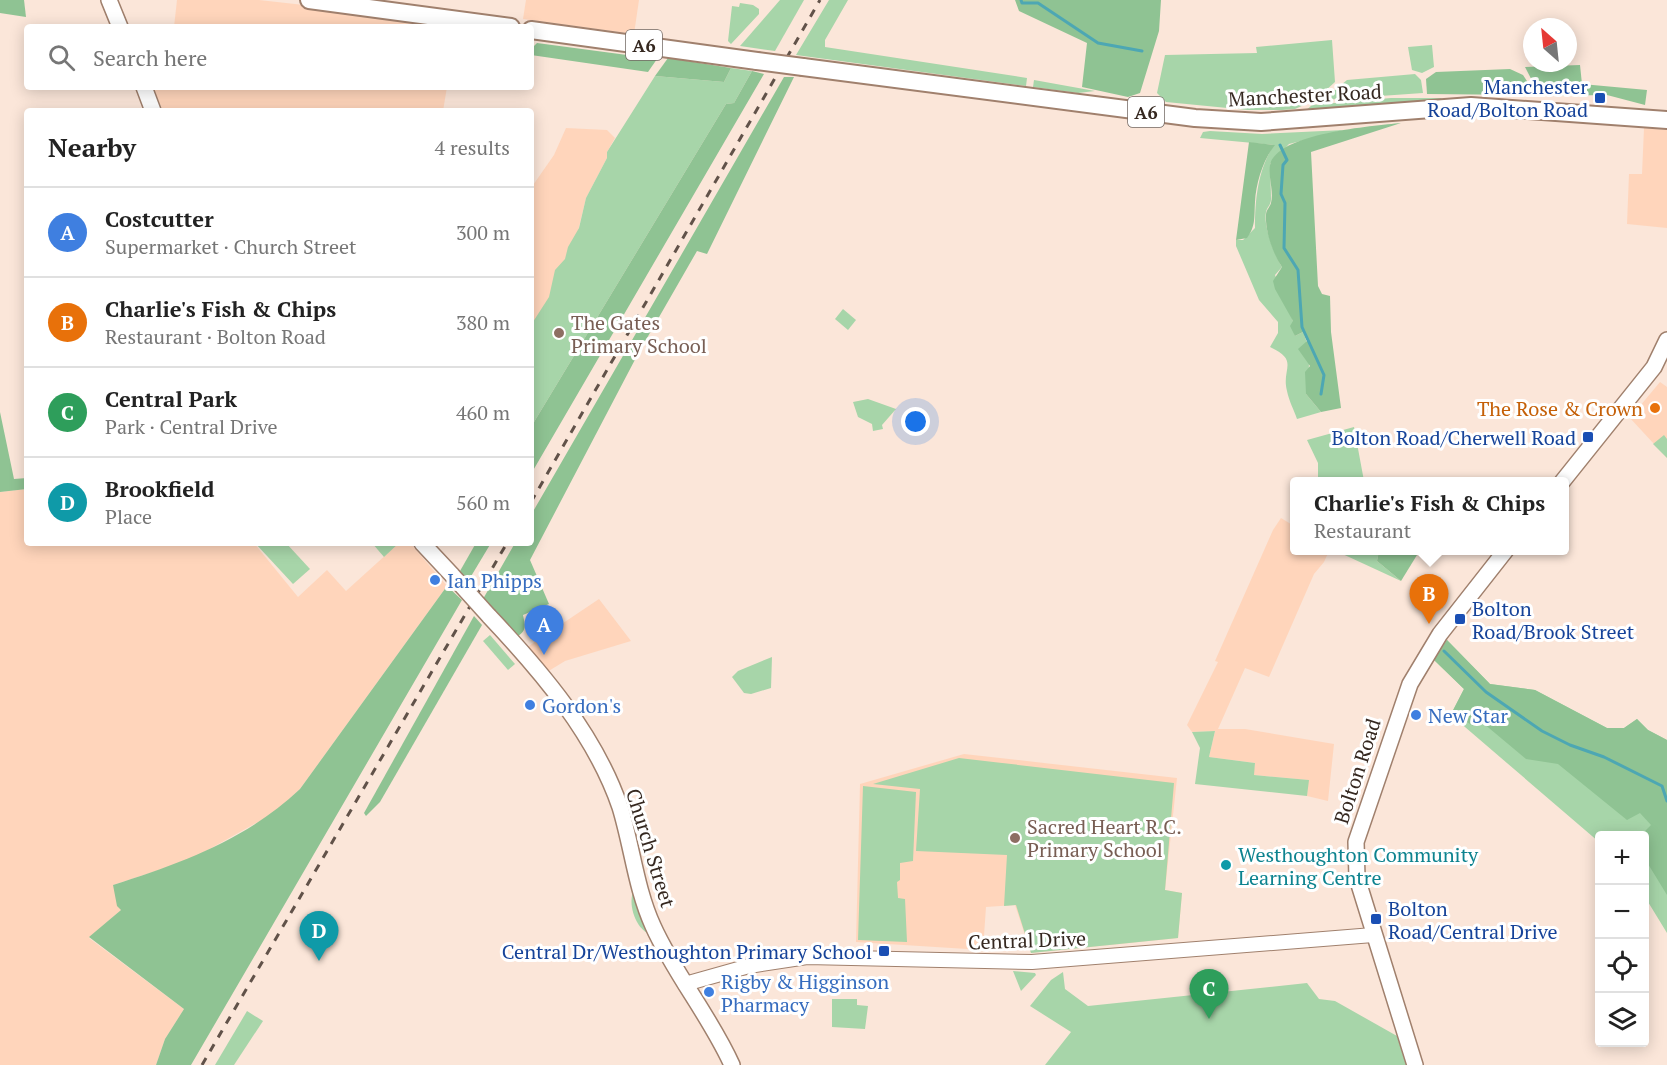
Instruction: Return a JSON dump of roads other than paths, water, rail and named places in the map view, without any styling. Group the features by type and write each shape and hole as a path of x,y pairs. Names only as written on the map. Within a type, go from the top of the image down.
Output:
{"main road":[{"path":"309,0 489,24"},
{"path":"110,1 119,24"},
{"name":"Manchester Road","path":"534,30 1195,118 1261,122 1471,106 1667,120"},
{"path":"145,90 152,108"},
{"path":"1566,477 1654,367 1667,340"},
{"name":"Church Street","path":"425,546 546,680 594,753 619,807 652,924 668,958 711,1024 732,1065"},
{"name":"Bolton Road","path":"1414,1065 1357,878 1355,852 1362,822 1398,715 1424,658 1502,555"}],"street":[{"name":"Central Drive","path":"685,984 748,966 807,957 1032,962 1373,934"}],"waterway":[{"path":"1021,0 1022,3 1038,3 1098,43 1142,51"},
{"path":"1280,145 1287,160 1283,165 1281,194 1285,203 1284,248 1298,270 1302,327 1324,375 1321,394"},
{"path":"1444,651 1486,692 1542,731 1570,745 1604,757 1662,786 1667,801"}],"railway":[{"path":"534,497 820,0"},
{"path":"202,1065 505,546"}],"place":[{"name":"Manchester Road/Bolton Road","path":"1600,98"},
{"name":"The Gates Primary School","path":"559,333"},
{"name":"The Rose & Crown","path":"1655,408"},
{"name":"Bolton Road/Cherwell Road","path":"1588,437"},
{"name":"Ian Phipps","path":"435,580"},
{"name":"Bolton Road/Brook Street","path":"1460,619"},
{"name":"Charlie's Fish & Chips","path":"1429,624"},
{"name":"Costcutter","path":"544,655"},
{"name":"Gordon's","path":"530,705"},
{"name":"New Star","path":"1416,715"},
{"name":"Sacred Heart R.C. Primary School","path":"1015,838"},
{"name":"Westhoughton Community Learning Centre","path":"1226,865"},
{"name":"Bolton Road/Central Drive","path":"1376,919"},
{"name":"Central Dr/Westhoughton Primary School","path":"884,951"},
{"name":"Brookfield","path":"319,961"},
{"name":"Rigby & Higginson Pharmacy","path":"709,992"},
{"name":"Central Park","path":"1209,1019"}]}
